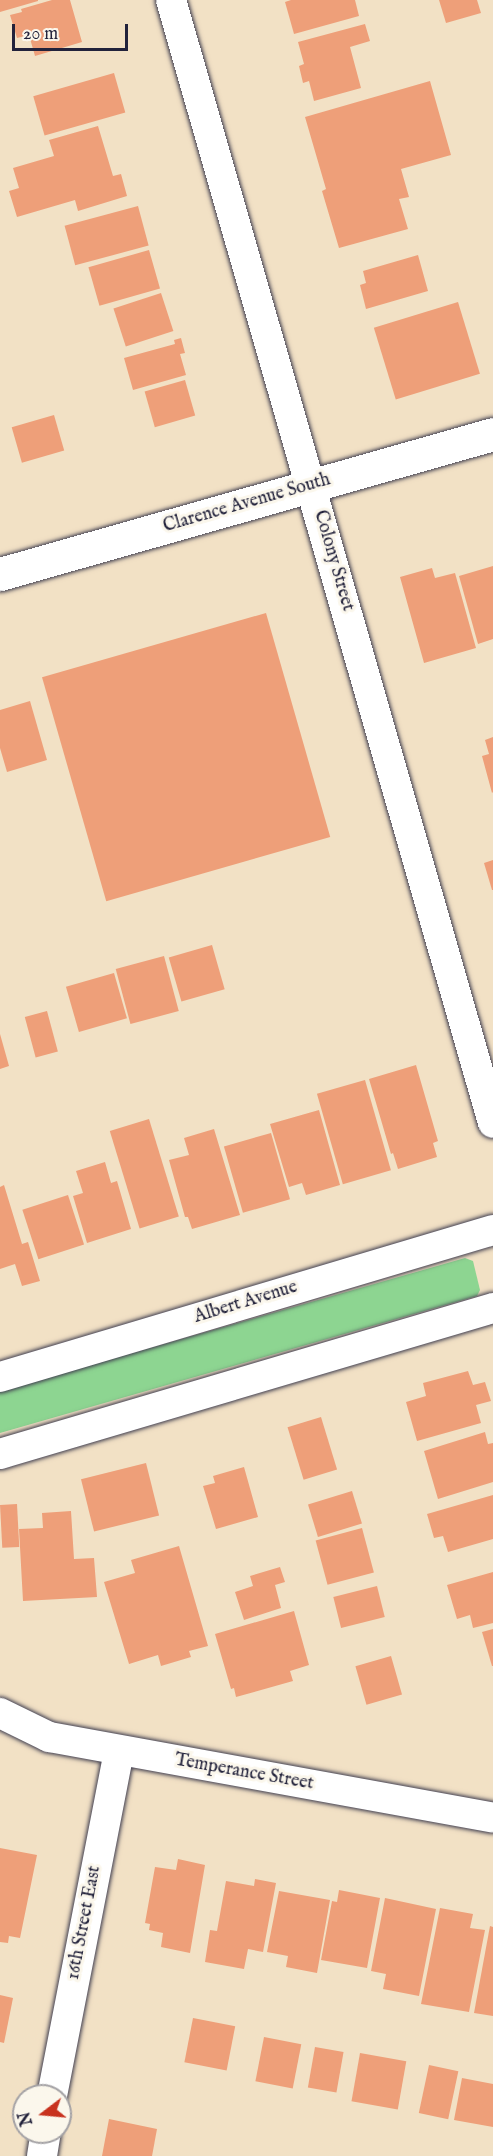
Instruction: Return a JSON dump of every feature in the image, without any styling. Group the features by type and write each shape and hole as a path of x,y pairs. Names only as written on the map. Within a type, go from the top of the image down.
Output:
{"main road":[{"name":"Clarence Avenue South","path":"0,574 493,434"}],"street":[{"name":"Colony Street","path":"171,0 312,485 417,862 493,1123"},
{"name":"Albert Avenue","path":"0,1377 493,1230"},
{"path":"0,1454 493,1308"},
{"name":"Temperance Street","path":"0,1713 49,1737 493,1818"},
{"name":"16th Street East","path":"54,2084 119,1750"}],"green space":[{"path":"465,1258 473,1261 480,1290 477,1296 0,1433 0,1391"}],"building":[{"path":"0,0 38,0 38,1 0,12"},
{"path":"52,0 70,0 82,42 35,56 29,35 17,38 10,15 22,12 21,9"},
{"path":"291,0 355,0 359,16 294,34 285,2"},
{"path":"439,0 477,0 481,13 446,23"},
{"path":"365,24 370,41 350,47 361,88 314,101 309,81 303,83 299,66 304,64 298,42"},
{"path":"114,73 125,112 45,136 33,96"},
{"path":"430,81 451,155 401,169 409,197 399,199 408,229 339,248 322,191 326,189 305,117"},
{"path":"98,126 113,176 121,174 127,196 78,211 75,200 17,217 9,191 19,188 13,168 54,156 49,140"},
{"path":"138,206 149,246 75,265 65,226"},
{"path":"149,250 160,288 99,306 88,267"},
{"path":"418,255 428,291 366,309 360,285 366,283 363,271"},
{"path":"161,293 173,331 126,346 113,308"},
{"path":"458,302 480,374 396,399 374,328"},
{"path":"181,338 185,353 180,354 186,375 133,390 124,358 175,344 174,340"},
{"path":"185,380 195,416 155,427 145,392"},
{"path":"54,415 64,451 22,463 12,427"},
{"path":"493,566 493,639 478,644 459,576"},
{"path":"432,568 435,578 455,573 476,648 424,663 400,577"},
{"path":"266,613 330,837 106,901 42,677"},
{"path":"30,701 47,760 7,772 0,748 0,710"},
{"path":"493,737 492,793 482,756 489,754 485,740"},
{"path":"493,860 493,890 492,890 484,863"},
{"path":"212,945 225,989 181,1002 169,957"},
{"path":"164,956 179,1011 130,1024 116,969"},
{"path":"114,973 127,1018 79,1032 66,987"},
{"path":"47,1011 58,1052 36,1058 25,1017"},
{"path":"0,1034 9,1066 0,1069"},
{"path":"416,1065 438,1141 433,1143 437,1157 398,1169 393,1153 391,1154 369,1079"},
{"path":"365,1080 391,1170 343,1184 317,1094"},
{"path":"319,1110 340,1185 306,1195 302,1183 289,1187 270,1124"},
{"path":"149,1119 179,1217 140,1229 110,1131"},
{"path":"214,1129 240,1215 192,1229 188,1217 185,1217 169,1160 189,1155 184,1138"},
{"path":"271,1133 290,1199 243,1213 224,1147"},
{"path":"105,1162 111,1183 117,1181 131,1229 87,1243 73,1196 83,1193 76,1171"},
{"path":"4,1185 22,1244 28,1242 40,1281 22,1286 15,1264 0,1269 0,1187"},
{"path":"68,1195 84,1244 38,1259 22,1210"},
{"path":"468,1371 473,1385 485,1382 491,1401 476,1405 481,1423 417,1441 406,1402 426,1396 423,1383"},
{"path":"321,1417 337,1470 304,1480 288,1427"},
{"path":"485,1432 488,1444 493,1443 493,1482 438,1499 424,1451"},
{"path":"146,1463 159,1515 94,1532 81,1479"},
{"path":"244,1467 258,1517 216,1529 203,1486 215,1483 213,1476"},
{"path":"352,1491 362,1524 318,1537 308,1504"},
{"path":"493,1495 493,1539 448,1552 443,1536 434,1538 427,1514"},
{"path":"17,1504 19,1547 2,1548 0,1505"},
{"path":"71,1511 74,1559 94,1558 97,1597 23,1601 19,1529 43,1528 42,1513"},
{"path":"362,1528 374,1572 328,1585 316,1540"},
{"path":"179,1546 208,1646 189,1651 191,1657 161,1666 158,1655 129,1664 104,1582 135,1573 131,1560"},
{"path":"280,1567 285,1582 275,1585 281,1608 244,1620 235,1592 253,1586 250,1576"},
{"path":"493,1572 493,1623 473,1628 470,1615 457,1619 447,1585"},
{"path":"377,1586 385,1617 341,1628 333,1597"},
{"path":"294,1611 309,1665 290,1671 293,1681 236,1697 234,1688 231,1689 215,1634"},
{"path":"493,1629 493,1666 492,1666 482,1632"},
{"path":"391,1656 402,1694 366,1705 355,1666"},
{"path":"0,1848 37,1855 20,1938 9,1936 8,1943 0,1942"},
{"path":"178,1859 205,1865 190,1953 161,1947 163,1933 149,1930 150,1924 145,1923 155,1867 176,1870"},
{"path":"255,1879 276,1883 263,1952 248,1949 244,1969 205,1962 210,1930 217,1931 226,1881 254,1886"},
{"path":"339,1890 380,1898 367,1968 321,1960 332,1901 337,1902"},
{"path":"279,1891 330,1900 317,1973 286,1967 288,1956 267,1952"},
{"path":"385,1898 436,1909 419,1996 383,1989 386,1974 371,1971"},
{"path":"440,1908 473,1914 470,1928 485,1930 469,2012 421,2004"},
{"path":"490,1926 493,1927 493,2016 474,2013"},
{"path":"0,1995 13,1998 4,2043 0,2042"},
{"path":"193,2018 235,2026 227,2070 184,2062"},
{"path":"264,2037 301,2044 293,2088 255,2081"},
{"path":"315,2047 344,2052 336,2092 308,2087"},
{"path":"360,2053 406,2061 398,2109 351,2101"},
{"path":"429,2065 458,2071 448,2119 419,2113"},
{"path":"462,2078 493,2084 493,2127 454,2120"},
{"path":"109,2119 157,2129 152,2156 102,2156"}]}
